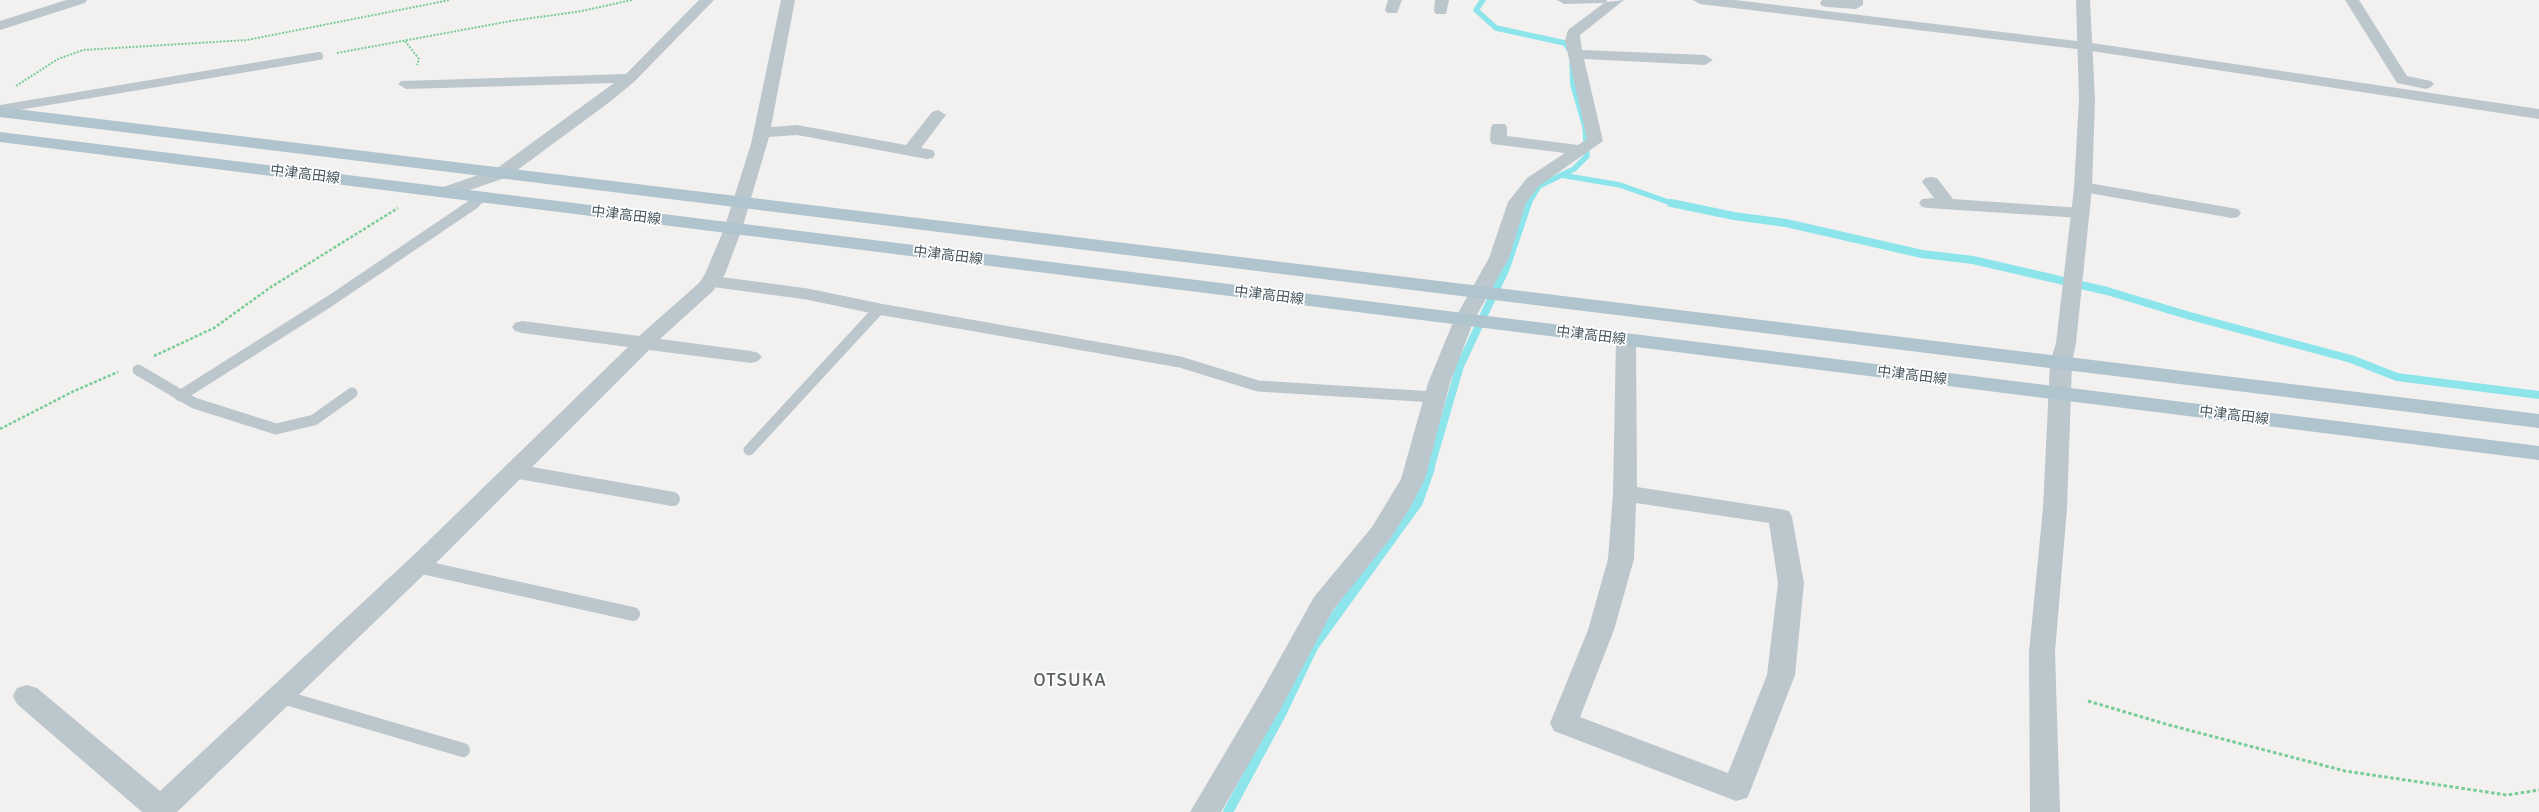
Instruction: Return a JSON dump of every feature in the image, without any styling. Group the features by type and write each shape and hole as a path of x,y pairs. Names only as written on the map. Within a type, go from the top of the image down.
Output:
{"main road":[{"name":"中津高田線","path":"0,112 2539,422"},
{"name":"中津高田線","path":"0,138 2539,453"}],"street":[{"path":"0,26 80,0"},
{"path":"434,192 502,173 630,78 707,0"},
{"path":"27,696 159,810 417,566 672,315 699,294 710,281 733,229 742,203 761,132 788,0"},
{"path":"1569,0 1600,6"},
{"path":"1205,812 1270,702 1323,604 1398,508 1413,479 1424,446 1434,397 1464,320 1499,258 1513,211 1521,194 1533,182 1592,144 1596,137 1572,41 1573,33 1600,6 1617,0"},
{"path":"1700,0 1814,15 2085,46 2450,99 2539,114"},
{"path":"1814,15 1814,1 1856,6 1856,0"},
{"path":"2045,812 2042,652 2055,508 2061,363 2066,343 2083,187 2087,100 2083,0"},
{"path":"2352,0 2402,80 2429,84 2450,99"},
{"path":"1575,54 1705,60"},
{"path":"406,84 630,78"},
{"path":"910,151 938,115"},
{"path":"1499,127 1498,140 1582,150"},
{"path":"761,132 797,130 927,154"},
{"path":"1931,182 1947,204"},
{"path":"2083,187 2232,213"},
{"path":"1928,203 2081,213"},
{"path":"522,326 751,357"},
{"path":"1625,493 1780,517 1791,583 1781,675 1736,789 1564,723 1601,630 1621,559 1625,493 1626,340"}],"lane":[{"path":"0,109 319,56"},
{"path":"180,396 330,301 484,198"},
{"path":"710,281 807,294 879,309 1180,362 1258,386 1434,397"},
{"path":"749,450 879,309"},
{"path":"138,370 194,403 230,416 276,429 314,420 352,393"},
{"path":"514,471 672,499"},
{"path":"417,566 633,614"},
{"path":"279,696 463,750"}],"path":[{"path":"15,86 58,59 83,50 247,40 450,0"},
{"path":"319,56 510,21 582,11 632,0"},
{"path":"405,41 419,59 416,70 406,84"},
{"path":"150,358 174,349 214,328 272,287 434,192"},
{"path":"0,429 72,392 122,370"},
{"path":"2088,701 2169,725 2344,771 2507,795 2539,790"}],"waterway":[{"path":"1483,0 1476,10 1496,28 1565,43 1571,52"},
{"path":"1561,175 1574,169 1587,156 1585,127 1573,85 1572,64"},
{"path":"1528,204 1539,186 1561,175"},
{"path":"1561,175 1620,185 1671,203"},
{"path":"1430,469 1460,366 1506,268 1528,203"},
{"path":"1671,203 1734,216 1786,223 1922,254 1973,260 2107,291 2190,316 2351,359 2397,377 2539,395"},
{"path":"1228,812 1282,712 1313,647 1418,502 1430,468"}],"district":[{"name":"OTSUKA","path":"1070,681"}]}
